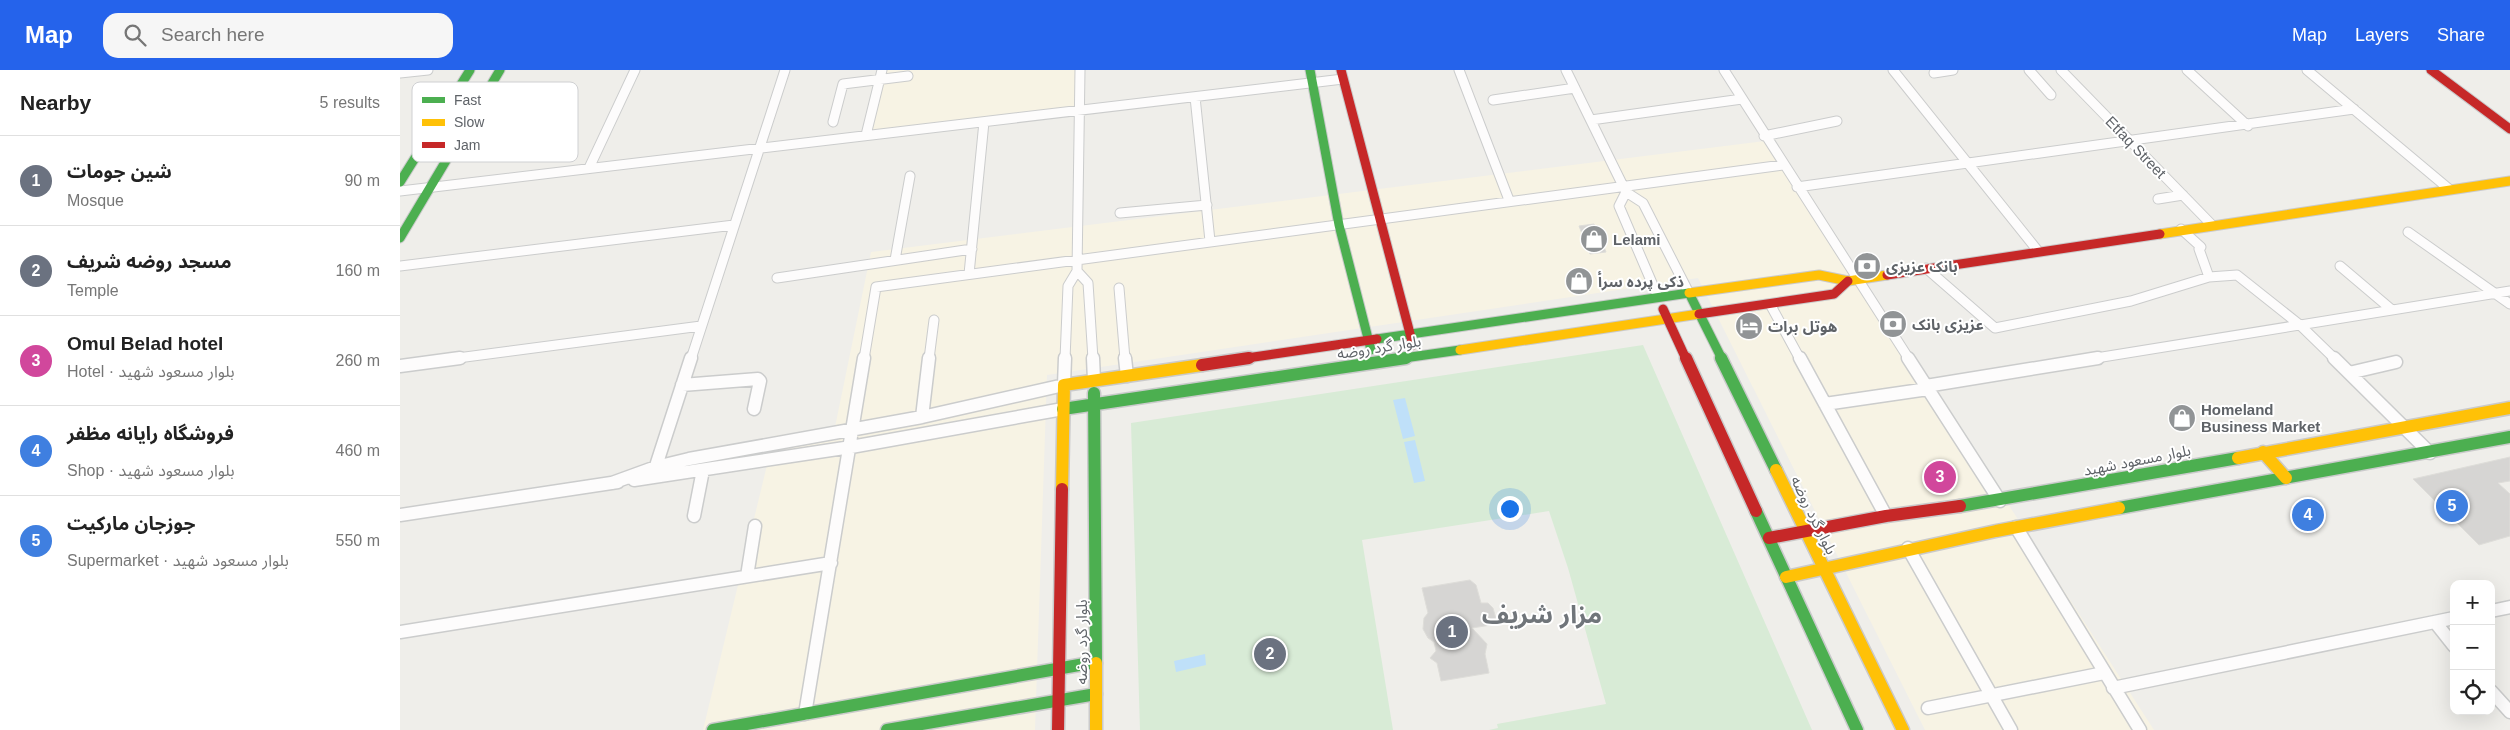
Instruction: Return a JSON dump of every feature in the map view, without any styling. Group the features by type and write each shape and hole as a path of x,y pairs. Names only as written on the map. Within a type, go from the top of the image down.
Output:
{"main road":[{"path":"462,82 470,70"},
{"path":"493,82 500,70"},
{"path":"1310,70 1340,225 1374,362"},
{"path":"2431,70 2510,129"},
{"path":"1343,79 1416,356"},
{"path":"400,182 412,162"},
{"path":"400,238 445,162"},
{"path":"1689,293 1819,275 1852,280 2038,250 2510,180"},
{"path":"1699,314 1834,294 1852,280"},
{"name":"بلوار گرد روضه","path":"1058,730 1064,385 1689,293 1903,730"},
{"path":"1658,298 1857,730"},
{"name":"بلوار گرد روضه","path":"1063,409 1699,314"},
{"name":"بلوار گرد روضه","path":"1094,380 1096,730"},
{"name":"بلوار مسعود شهید","path":"1769,538 1886,516 1984,510 2000,501 2510,408"},
{"path":"1786,577 1825,570 1908,548 2016,527 2510,437"},
{"path":"2263,452 2286,478"},
{"path":"1984,510 1996,531"},
{"path":"713,730 1096,662"},
{"path":"887,730 1096,694"}],"street":[{"path":"400,73 428,70"},
{"path":"589,168 635,70"},
{"path":"654,472 785,70"},
{"path":"400,515 612,483 744,448 922,417 1064,385 1068,286 1077,271 1081,111 1080,70"},
{"path":"1459,70 1509,200"},
{"path":"1566,70 1625,189 1643,203 1689,293"},
{"path":"1724,70 1852,280 1927,387 2000,501"},
{"path":"1893,70 2038,250"},
{"path":"1934,73 1953,70"},
{"path":"2029,70 2051,95"},
{"name":"Etfaq Street","path":"2061,70 2212,225"},
{"path":"2187,70 2248,126"},
{"path":"2307,70 2449,189"},
{"path":"866,136 881,74"},
{"path":"833,122 843,84 881,74 908,76"},
{"path":"400,190 1195,97 1314,88 1343,79"},
{"path":"1493,100 1575,88"},
{"path":"1195,97 1210,241"},
{"path":"1591,120 1742,99"},
{"path":"1797,187 1968,162 2248,126 2354,109"},
{"path":"1764,136 1837,121"},
{"path":"970,274 984,122"},
{"path":"805,714 851,447 876,287 1379,220 1509,200 1625,189 1782,165"},
{"path":"895,260 910,176"},
{"path":"1625,189 1619,206 1658,298"},
{"path":"2158,199 2183,195"},
{"path":"1120,213 1206,204"},
{"path":"400,266 734,225"},
{"path":"2181,229 2201,247 2199,249 2200,256 2209,277"},
{"path":"2408,232 2510,304"},
{"path":"777,278 972,249"},
{"path":"2340,266 2392,310"},
{"path":"1926,268 1995,328 2131,301 2209,277 2237,275 2300,325 2430,453"},
{"path":"1077,271 1088,283 1094,380"},
{"path":"1119,288 1127,376"},
{"path":"1825,404 2510,291"},
{"path":"1770,304 1886,516"},
{"path":"922,417 934,320"},
{"path":"400,366 702,326"},
{"path":"2349,373 2396,362"},
{"path":"682,385 758,378 760,381 754,409"},
{"path":"654,472 703,470 851,447 1063,409"},
{"path":"694,516 703,470"},
{"path":"747,576 755,526"},
{"path":"2016,527 2140,730"},
{"path":"1908,548 2010,730"},
{"path":"400,632 831,563"},
{"path":"2495,610 2510,607"},
{"path":"2113,688 2450,619"},
{"path":"2435,622 2450,641"},
{"path":"1928,708 2104,673"},
{"path":"2495,695 2510,712"}],"shaded area":[{"path":"881,70 1080,70 1081,111 866,135"},
{"path":"1773,140 2154,730 1925,730 1698,278 1047,375 1035,730 703,730 774,436 835,427 871,252"}],"green space":[{"path":"1643,345 1812,730 1489,730 1498,728 1497,724 1606,704 1568,568 1549,511 1362,540 1393,730 1140,730 1131,423"}],"water":[{"path":"1405,398 1415,436 1403,439 1393,400"},
{"path":"1415,440 1425,481 1414,483 1404,442"},
{"path":"1205,654 1206,665 1176,672 1174,661"}],"building":[{"name":"Lelami","path":"1594,224 1606,252 1590,254 1579,226"},
{"path":"2510,457 2510,481 2498,483 2510,494 2510,536 2479,545 2413,479"},
{"path":"1470,580 1476,585 1481,603 1488,603 1493,608 1496,619 1491,625 1472,628 1487,644 1485,654 1489,673 1441,681 1437,663 1430,658 1436,651 1434,642 1428,638 1423,629 1424,618 1428,613 1422,588"}],"traffic: fast":[{"path":"462,82 470,70"},
{"path":"493,82 500,70"},
{"path":"1310,70 1339,225 1371,350"},
{"path":"400,182 412,162"},
{"path":"400,238 445,162"},
{"path":"1377,339 1689,293 1776,470"},
{"path":"1063,409 1460,350"},
{"path":"1094,393 1096,663"},
{"path":"2119,508 2510,437"},
{"path":"1960,506 2238,458"},
{"path":"1756,511 1857,730"},
{"path":"713,730 1096,662"},
{"path":"887,730 1096,694"}],"traffic: slow":[{"path":"2160,234 2510,181"},
{"path":"1689,293 1819,275 1848,281 1887,275"},
{"path":"1460,350 1699,314"},
{"path":"1062,489 1064,385 1202,365"},
{"path":"2238,458 2510,408"},
{"path":"2263,452 2286,478"},
{"path":"1776,470 1903,730"},
{"path":"1786,577 1996,531 2119,508"},
{"path":"1096,663 1096,730"}],"traffic: jam":[{"path":"1341,70 1413,345"},
{"path":"2431,70 2510,129"},
{"path":"1887,275 2160,234"},
{"path":"1699,314 1834,294 1848,281"},
{"path":"1663,309 1756,511"},
{"path":"1202,365 1377,339"},
{"path":"1058,730 1062,489"},
{"path":"1769,538 1886,516 1960,506"}],"place":[{"name":"Lelami","path":"1594,239"},
{"name":"بانک عزیزی","path":"1867,266"},
{"name":"ذکی پرده سرأ","path":"1579,281"},
{"name":"عزیزی بانک","path":"1893,324"},
{"name":"هوتل برات","path":"1749,326"},
{"name":"Homeland Business Market","path":"2182,418"},
{"name":"Omul Belad hotel","path":"1940,477"},
{"name":"جوزجان مارکیت","path":"2452,506"},
{"name":"فروشگاه رایانه مظفر","path":"2308,515"},
{"name":"شین جومات","path":"1452,632"},
{"name":"مسجد روضه شریف","path":"1270,654"}],"district":[{"name":"مزار شريف","path":"1542,614"}]}
